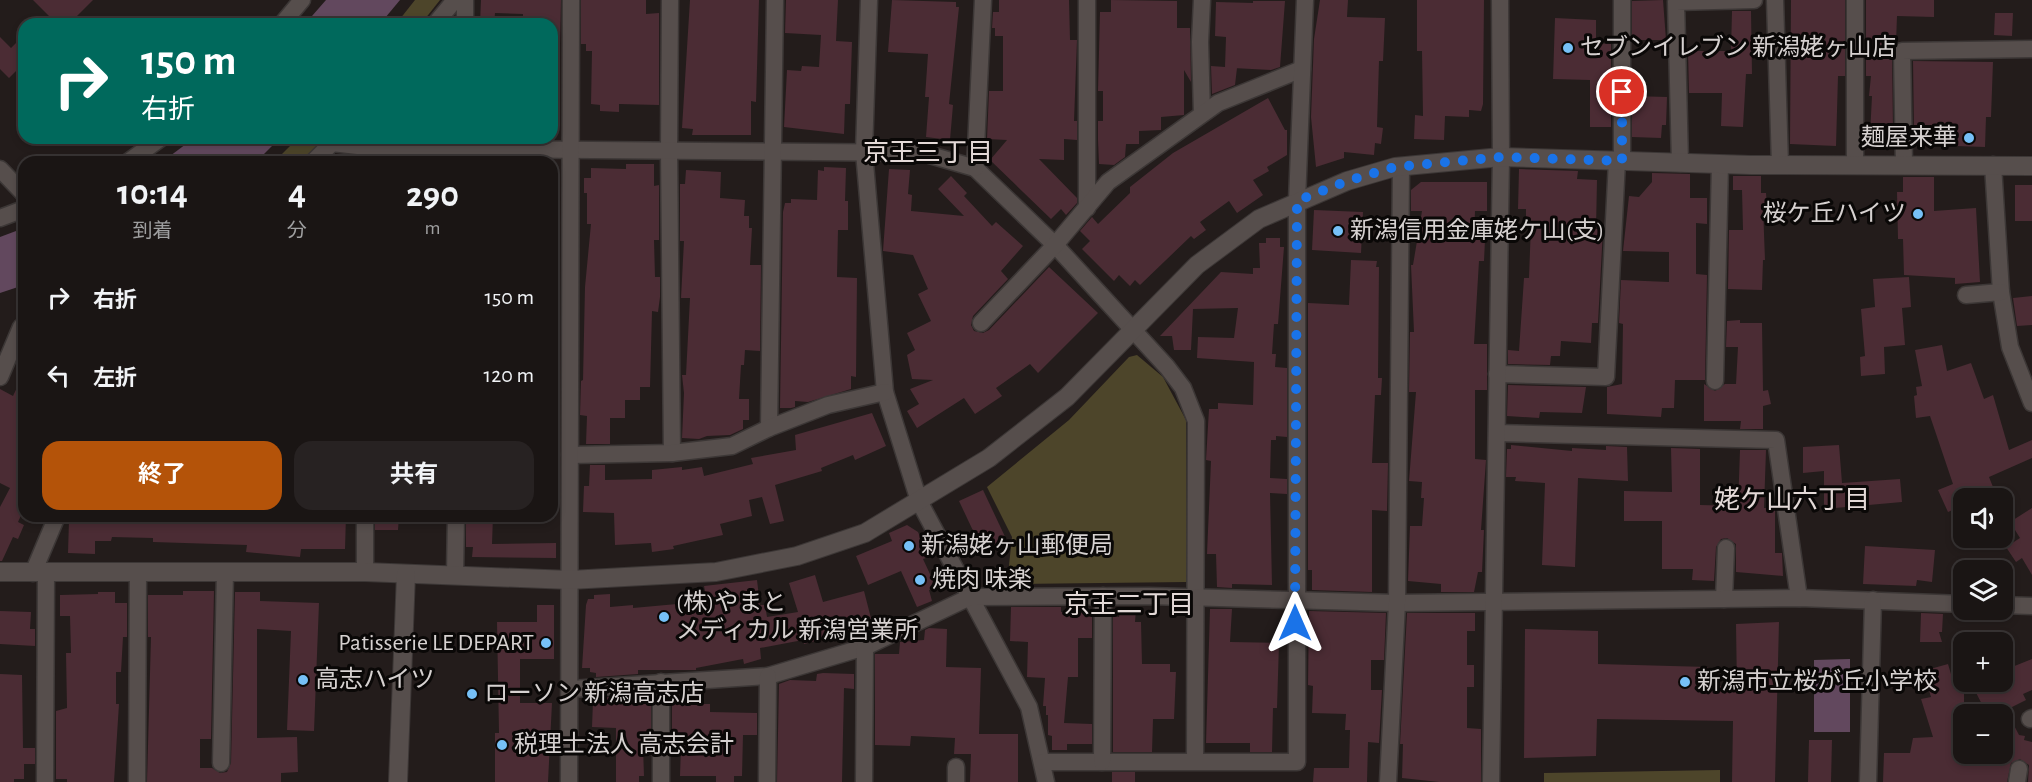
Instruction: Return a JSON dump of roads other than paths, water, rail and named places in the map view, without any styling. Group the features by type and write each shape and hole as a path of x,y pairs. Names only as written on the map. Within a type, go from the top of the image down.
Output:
{"street":[{"path":"287,18 302,0"},
{"path":"440,18 455,0"},
{"path":"465,0 465,18"},
{"path":"569,782 573,151 571,0"},
{"path":"670,0 672,453"},
{"path":"769,428 774,0"},
{"path":"869,0 864,152 885,392 919,501 1029,707 1046,782"},
{"path":"975,168 983,0"},
{"path":"1087,0 1087,207"},
{"path":"1202,0 1200,42 1202,114"},
{"path":"1043,762 1297,762 1295,600 1297,201 1305,0"},
{"path":"1491,782 1501,157 1500,0"},
{"path":"1497,374 1606,377 1620,161 1622,0"},
{"path":"1680,163 1676,2 1754,0"},
{"path":"1775,0 1780,165"},
{"path":"1855,0 1855,165"},
{"path":"1904,165 1902,51 2032,49"},
{"path":"981,323 1055,245 1108,182 1218,103 1302,69"},
{"path":"136,156 153,144"},
{"path":"319,156 331,144"},
{"path":"346,144 375,155 465,150 923,153 975,168 1055,245 1167,367 1183,388 1196,421 1195,761"},
{"path":"0,572 365,572 570,580 716,572 797,556 865,533 989,458 1067,397 1197,265 1259,219 1347,181 1401,167 1501,157 1720,164 2032,166"},
{"path":"1714,381 1720,164"},
{"path":"1993,165 2001,292 2010,347 2032,403"},
{"path":"1388,782 1397,603 1401,167"},
{"path":"0,169 18,188"},
{"path":"0,218 18,211"},
{"path":"1966,295 2001,292"},
{"path":"0,377 18,334"},
{"path":"570,455 672,453 732,446 769,428 828,405 885,392"},
{"path":"1497,433 1776,440 1799,598"},
{"path":"45,782 40,573 55,522"},
{"path":"365,522 365,572"},
{"path":"455,574 456,522"},
{"path":"1724,599 1726,548"},
{"path":"220,763 225,572"},
{"path":"138,573 138,782"},
{"path":"398,782 406,574"},
{"path":"1102,762 1103,596"},
{"path":"571,689 768,676 865,647 970,597 1197,597 1397,603 1493,600 1799,598 1953,604"},
{"path":"1868,782 1873,600"},
{"path":"2013,605 2032,606"},
{"path":"864,782 865,647"},
{"path":"767,782 768,676"},
{"path":"661,682 662,782"}],"place":[{"name":"セブンイレブン 新潟姥ヶ山店","path":"1568,48"},
{"name":"麺屋来華","path":"1969,138"},
{"name":"桜ケ丘ハイツ","path":"1918,214"},
{"name":"新潟信用金庫姥ケ山(支)","path":"1338,231"},
{"name":"新潟姥ヶ山郵便局","path":"909,546"},
{"name":"焼肉 味楽","path":"920,580"},
{"name":"(株)やまと メディカル 新潟営業所","path":"664,617"},
{"name":"Patisserie LE DEPART","path":"546,643"},
{"name":"高志ハイツ","path":"303,680"},
{"name":"新潟市立桜が丘小学校","path":"1685,682"},
{"name":"ローソン 新潟高志店","path":"472,694"},
{"name":"税理士法人 高志会計","path":"502,745"}],"district":[{"name":"京王三丁目","path":"928,153"},
{"name":"姥ケ山六丁目","path":"1792,500"},
{"name":"京王二丁目","path":"1129,605"}]}
